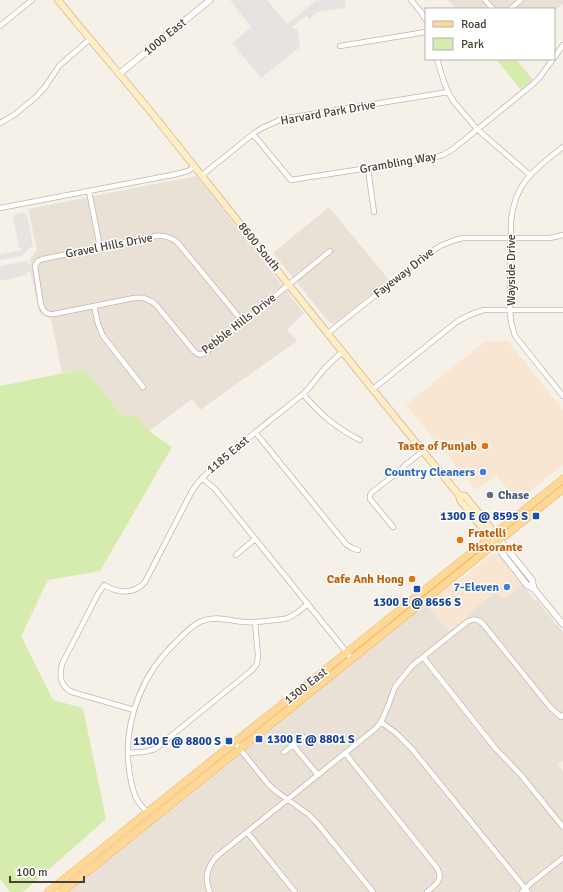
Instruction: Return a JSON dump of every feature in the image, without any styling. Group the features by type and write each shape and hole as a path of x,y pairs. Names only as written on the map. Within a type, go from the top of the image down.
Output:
{"main road":[{"name":"8600 South","path":"58,0 459,495 466,496 495,539"},
{"name":"1300 East","path":"62,892 352,659 495,539 563,479"},
{"name":"1300 East","path":"48,892 347,652 563,489"}],"street":[{"path":"0,26 32,0"},
{"name":"1000 East","path":"119,74 210,0"},
{"path":"411,0 425,18"},
{"path":"485,0 493,8"},
{"path":"511,8 521,0"},
{"path":"340,46 425,32"},
{"path":"0,123 14,115 36,97 45,87 59,66 90,39"},
{"name":"Grambling Way","path":"555,57 563,45"},
{"path":"437,60 444,82 454,102 477,129 530,175"},
{"name":"Grambling Way","path":"253,134 291,180 432,158 443,155 453,149 532,86 553,60"},
{"name":"Harvard Park Drive","path":"201,176 253,134 282,119 448,92"},
{"name":"Wayside Drive","path":"563,147 530,175 524,182 515,200 512,210 510,310 511,322 515,336 563,396"},
{"path":"0,208 177,174 188,171 194,167"},
{"path":"368,169 374,212"},
{"path":"89,191 100,248"},
{"name":"Fayeway Drive","path":"328,333 426,255 451,241 463,238 550,238 563,235"},
{"name":"Gravel Hills Drive","path":"45,312 41,305 35,271 35,266 38,261 168,236 174,239 182,248 243,322"},
{"name":"Pebble Hills Drive","path":"45,312 54,314 134,298 148,299 157,306 193,350 200,355 205,353 330,251"},
{"path":"94,306 98,324 103,336 143,387"},
{"path":"373,389 459,320 471,314 484,310 563,310"},
{"name":"1185 East","path":"134,710 72,692 63,686 61,681 60,670 64,658 98,594 104,585 110,589 124,591 136,590 141,587 192,491 207,472 303,394 325,368 343,351"},
{"path":"303,394 329,421 360,440"},
{"path":"255,432 346,544 358,550"},
{"path":"393,527 370,499 371,493 423,451"},
{"path":"202,478 215,489 352,659"},
{"path":"236,554 255,539"},
{"name":"8600 South","path":"495,539 532,580 534,588 563,624"},
{"path":"147,812 137,799 132,788 128,753 129,738 134,710 140,692 158,661 179,638 200,622 205,620 216,618 255,622 288,618 308,604"},
{"path":"202,892 209,891 207,877 211,863 222,852 368,735 381,722 395,687 407,672 423,657 472,619 479,620 483,624 550,707 562,716"},
{"path":"128,753 144,752 155,749 252,670 257,664 258,656 255,622"},
{"path":"423,657 495,748 521,775 563,826"},
{"path":"381,722 396,733 412,749 525,891 563,858"},
{"path":"284,752 303,737"},
{"path":"235,743 269,785 286,800 308,814 318,823 373,892"},
{"path":"293,745 318,775"},
{"path":"345,753 440,872 439,880 427,892"},
{"path":"247,832 296,892"}],"shaded area":[{"path":"230,0 267,0 287,24 317,0 345,0 346,8 317,12 309,19 306,16 292,27 293,29 297,28 300,47 261,78 232,43 251,27"},
{"path":"448,0 563,0 563,4 555,10 555,8 455,8"},
{"path":"196,176 304,313 287,330 297,341 200,410 192,399 149,431 136,415 123,416 84,369 62,373 51,318 44,316 39,311 30,271 31,258 37,249 28,209"},
{"path":"329,207 389,280 332,324 273,253"},
{"path":"23,212 24,214 27,213 33,247 30,247 22,256 0,260 0,254 22,249 19,248 13,216"},
{"path":"27,261 28,264 30,264 30,271 27,272 27,275 0,281 0,266"},
{"path":"486,341 508,341 563,410 563,465 517,501 496,475 476,490 406,405"},
{"path":"494,554 501,557 522,584 503,599 497,591 449,631 426,604"},
{"path":"522,584 563,632 563,760 558,765 563,771 563,892 67,892 426,604 449,631 497,591 503,599"}],"green space":[{"path":"497,60 517,60 533,80 521,90"},
{"path":"84,369 123,416 136,415 149,431 172,447 100,571 48,580 21,636 53,700 83,708 106,819 23,892 10,892 0,879 0,386"}],"place":[{"name":"Taste of Punjab","path":"485,446"},
{"name":"Country Cleaners","path":"483,472"},
{"name":"Chase","path":"490,495"},
{"name":"1300 E @ 8595 S","path":"536,516"},
{"name":"Fratelli Ristorante","path":"460,540"},
{"name":"Cafe Anh Hong","path":"412,579"},
{"name":"7-Eleven","path":"507,587"},
{"name":"1300 E @ 8656 S","path":"417,589"},
{"name":"1300 E @ 8801 S","path":"259,739"},
{"name":"1300 E @ 8800 S","path":"229,741"}]}
